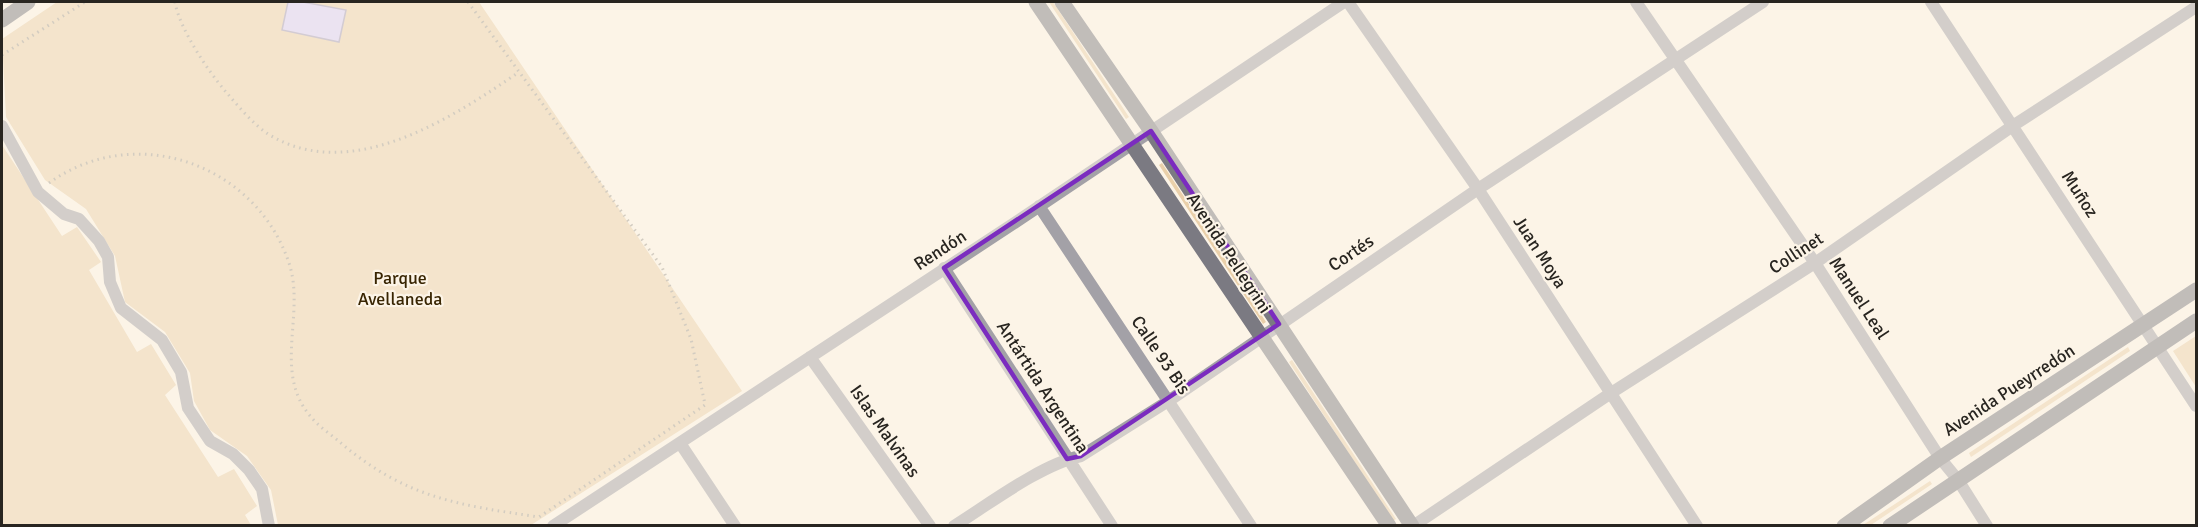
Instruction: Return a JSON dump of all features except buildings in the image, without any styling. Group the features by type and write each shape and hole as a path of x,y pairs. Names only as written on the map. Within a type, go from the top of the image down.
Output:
{"main road":[{"path":"2,20 28,2"},
{"name":"Avenida Pellegrini","path":"1036,2 1389,525"},
{"name":"Avenida Pellegrini","path":"1062,2 1151,131 1412,525"},
{"name":"Avenida Pueyrredón","path":"1844,525 1940,458 2196,290"},
{"path":"1890,525 2196,321"}],"street":[{"name":"Rendón","path":"553,525 1039,207 1346,2"},
{"name":"Juan Moya","path":"1346,2 1478,189 1697,525"},
{"name":"Manuel Leal","path":"1636,2 1815,263 1940,458 1958,480 1987,525"},
{"name":"Cortés","path":"954,525 1067,459 1081,456 1170,400 1478,189 1764,2"},
{"name":"Muñoz","path":"1931,2 2014,125 2196,406"},
{"name":"Collinet","path":"1412,525 1611,393 1815,263 2014,125 2196,7"},
{"path":"2,126 38,192 53,207 79,219 90,228 108,257 110,282 121,308 133,320 162,340 181,372 189,408 210,441 233,454 249,470 262,489 268,525"},
{"name":"Calle 93 Bis","path":"1039,207 1170,400 1251,525"},
{"name":"Antártida Argentina","path":"944,268 1112,525"},
{"name":"Islas Malvinas","path":"810,357 930,525"},
{"path":"680,443 735,525"}],"path":[{"path":"2,55 85,2"},
{"path":"175,2 194,44 220,85 238,106 268,134 302,148 369,150 441,119 480,99 519,72"},
{"path":"468,2 662,267 691,339 707,412"},
{"path":"38,192 64,173 87,162 140,154 190,161 216,174 254,202 274,231 290,264 293,293 289,359 299,399 311,418 366,464 382,475 427,494 463,505 539,517 705,405"}],"highlighted area":[{"path":"1151,131 1279,324 1081,456 1067,459 944,268"}],"green space":[{"name":"Parque Avellaneda","path":"57,2 479,2 742,391 531,525 278,525 271,490 247,456 210,430 194,401 190,373 165,332 125,302 115,256 86,209 45,180 6,117 2,39"},
{"path":"1049,2 1053,2 1129,117 1126,119"},
{"path":"2,145 62,236 77,227 101,262 89,270 137,352 151,344 176,385 165,395 218,477 234,469 257,506 245,515 251,525 2,525"},
{"path":"1162,163 1266,322 1263,324 1159,165"},
{"path":"2196,336 2196,387 2173,351"},
{"path":"2128,347 2130,351 1971,457 1969,453"},
{"path":"1292,360 1396,519 1393,521 1289,362"},
{"path":"1930,481 1932,484 1871,525 1863,525"}],"shaded area":[{"path":"288,2 303,2 346,10 339,42 282,30"}]}
